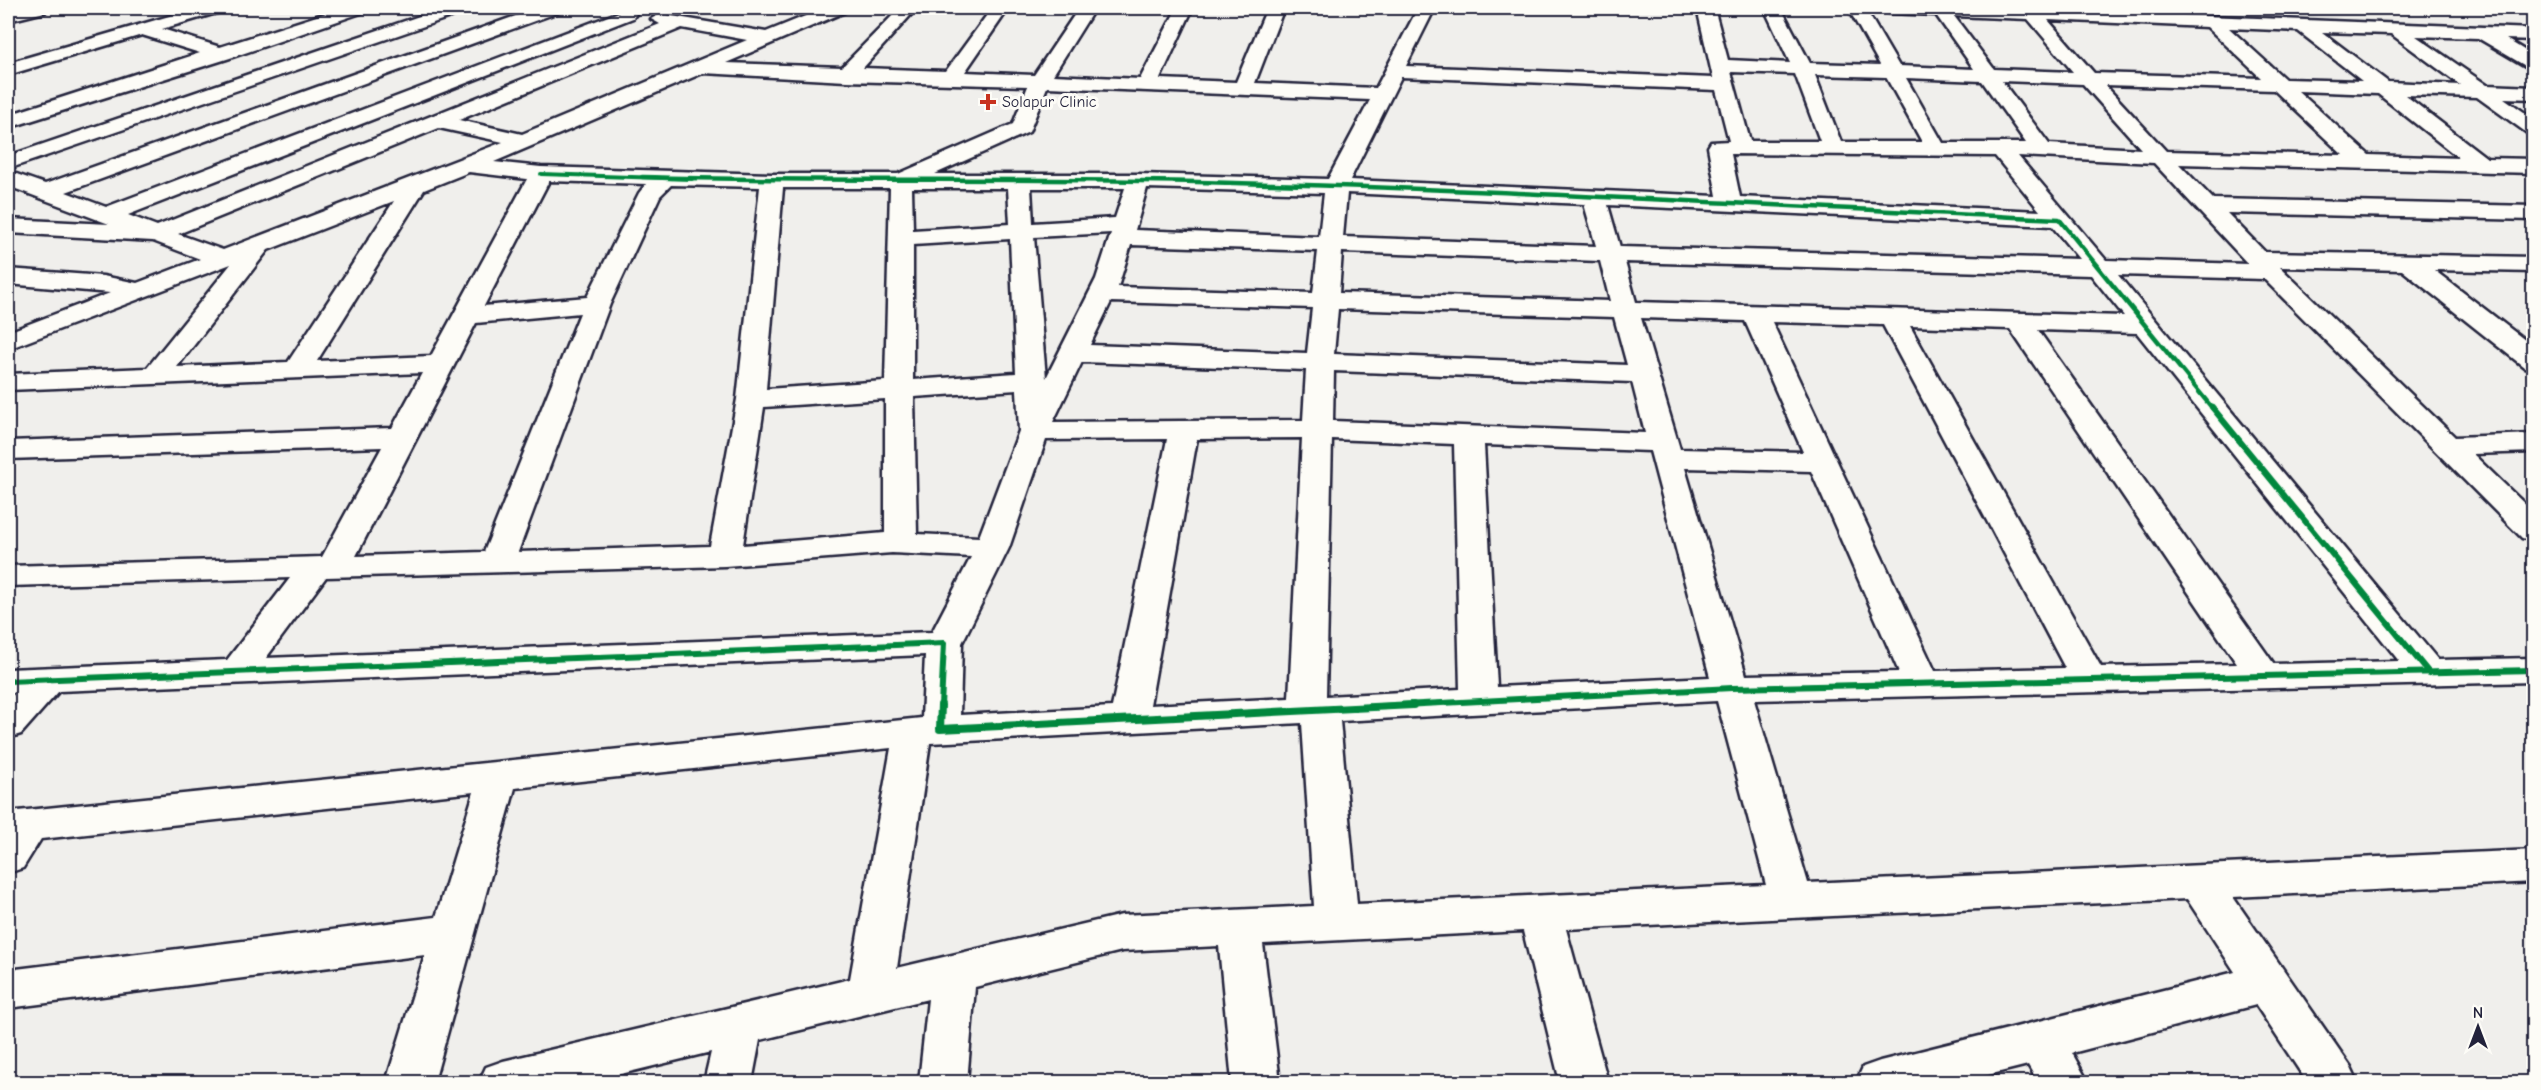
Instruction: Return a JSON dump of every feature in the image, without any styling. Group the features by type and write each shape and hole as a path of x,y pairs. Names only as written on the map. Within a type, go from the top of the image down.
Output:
{"street":[{"path":"8,16 39,8"},
{"path":"8,69 214,8"},
{"path":"8,122 358,8"},
{"path":"8,163 459,8"},
{"path":"44,192 553,8"},
{"path":"802,8 835,10"},
{"path":"846,75 909,8"},
{"path":"951,78 1001,8"},
{"path":"901,181 1022,128 1038,82 1087,8"},
{"path":"1147,86 1185,8"},
{"path":"1243,89 1276,8"},
{"path":"1337,922 1313,710 1317,429 1320,362 1336,186 1426,8"},
{"path":"1705,8 1741,147"},
{"path":"1773,8 1803,69 1833,148"},
{"path":"1857,8 1936,149"},
{"path":"1889,8 1993,10 2034,15 2247,23 2301,24 2401,20 2432,29 2534,35"},
{"path":"2229,8 2247,23"},
{"path":"106,215 404,100 613,10 767,38"},
{"path":"8,341 468,165 835,10"},
{"path":"1941,10 2042,150"},
{"path":"2034,15 2087,79 2204,206 2534,531"},
{"path":"2401,20 2481,91 2534,129"},
{"path":"2212,22 2362,162"},
{"path":"8,226 157,234 680,23"},
{"path":"2301,24 2481,164"},
{"path":"142,29 218,53 337,85 404,100"},
{"path":"2478,31 2534,65"},
{"path":"696,68 1382,94"},
{"path":"1394,71 1722,75 1803,69 2534,93"},
{"path":"382,108 524,141"},
{"path":"1730,203 1719,147 2042,150 2157,157 2534,166"},
{"path":"2001,150 2429,673"},
{"path":"468,165 541,174 664,179 1138,181 1336,186 2059,219"},
{"path":"237,672 325,567 402,438 541,174"},
{"path":"8,178 223,259"},
{"path":"497,562 597,304 650,193 664,179"},
{"path":"725,556 751,399 772,181"},
{"path":"893,543 899,539 902,532 899,389 901,181"},
{"path":"1019,181 1033,380 1034,431"},
{"path":"870,994 944,643 992,548 1034,431 1101,294 1138,181"},
{"path":"297,370 416,185"},
{"path":"1594,197 1791,900"},
{"path":"2204,206 2534,213"},
{"path":"901,238 1023,230 1122,231 1331,245 2097,267 2408,262 2534,265"},
{"path":"155,376 259,245"},
{"path":"2408,262 2534,361"},
{"path":"8,276 103,284 139,291"},
{"path":"1101,294 2145,325"},
{"path":"466,316 597,304"},
{"path":"1756,315 1923,684"},
{"path":"1892,318 2090,680"},
{"path":"2019,322 2264,677"},
{"path":"1072,353 1644,374"},
{"path":"8,382 441,364"},
{"path":"751,399 1033,380"},
{"path":"1034,431 1317,429 1469,435 1823,462"},
{"path":"1128,720 1184,430"},
{"path":"1469,435 1479,701"},
{"path":"8,450 402,438"},
{"path":"2447,446 2534,443"},
{"path":"8,576 725,556 893,543 992,548"},
{"path":"8,681 944,643"},
{"path":"14,836 499,775 927,730 1732,688 2534,670"},
{"path":"8,725 48,680"},
{"path":"410,1083 499,775"},
{"path":"503,1083 1122,933 2534,866"},
{"path":"2199,882 2334,1083"},
{"path":"1540,912 1584,1083"},
{"path":"1239,927 1256,1083"},
{"path":"8,989 454,933"},
{"path":"943,1083 953,973"},
{"path":"1880,1083 2266,983"},
{"path":"728,1083 740,1025"},
{"path":"2039,1040 2064,1083"}],"cycle path":[{"path":"541,174 772,181 1138,181 1336,186 2059,219 2429,673"},
{"path":"8,681 944,643 940,729 1732,688 2534,670"}],"place":[{"name":"Solapur Clinic","path":"988,102"}]}
